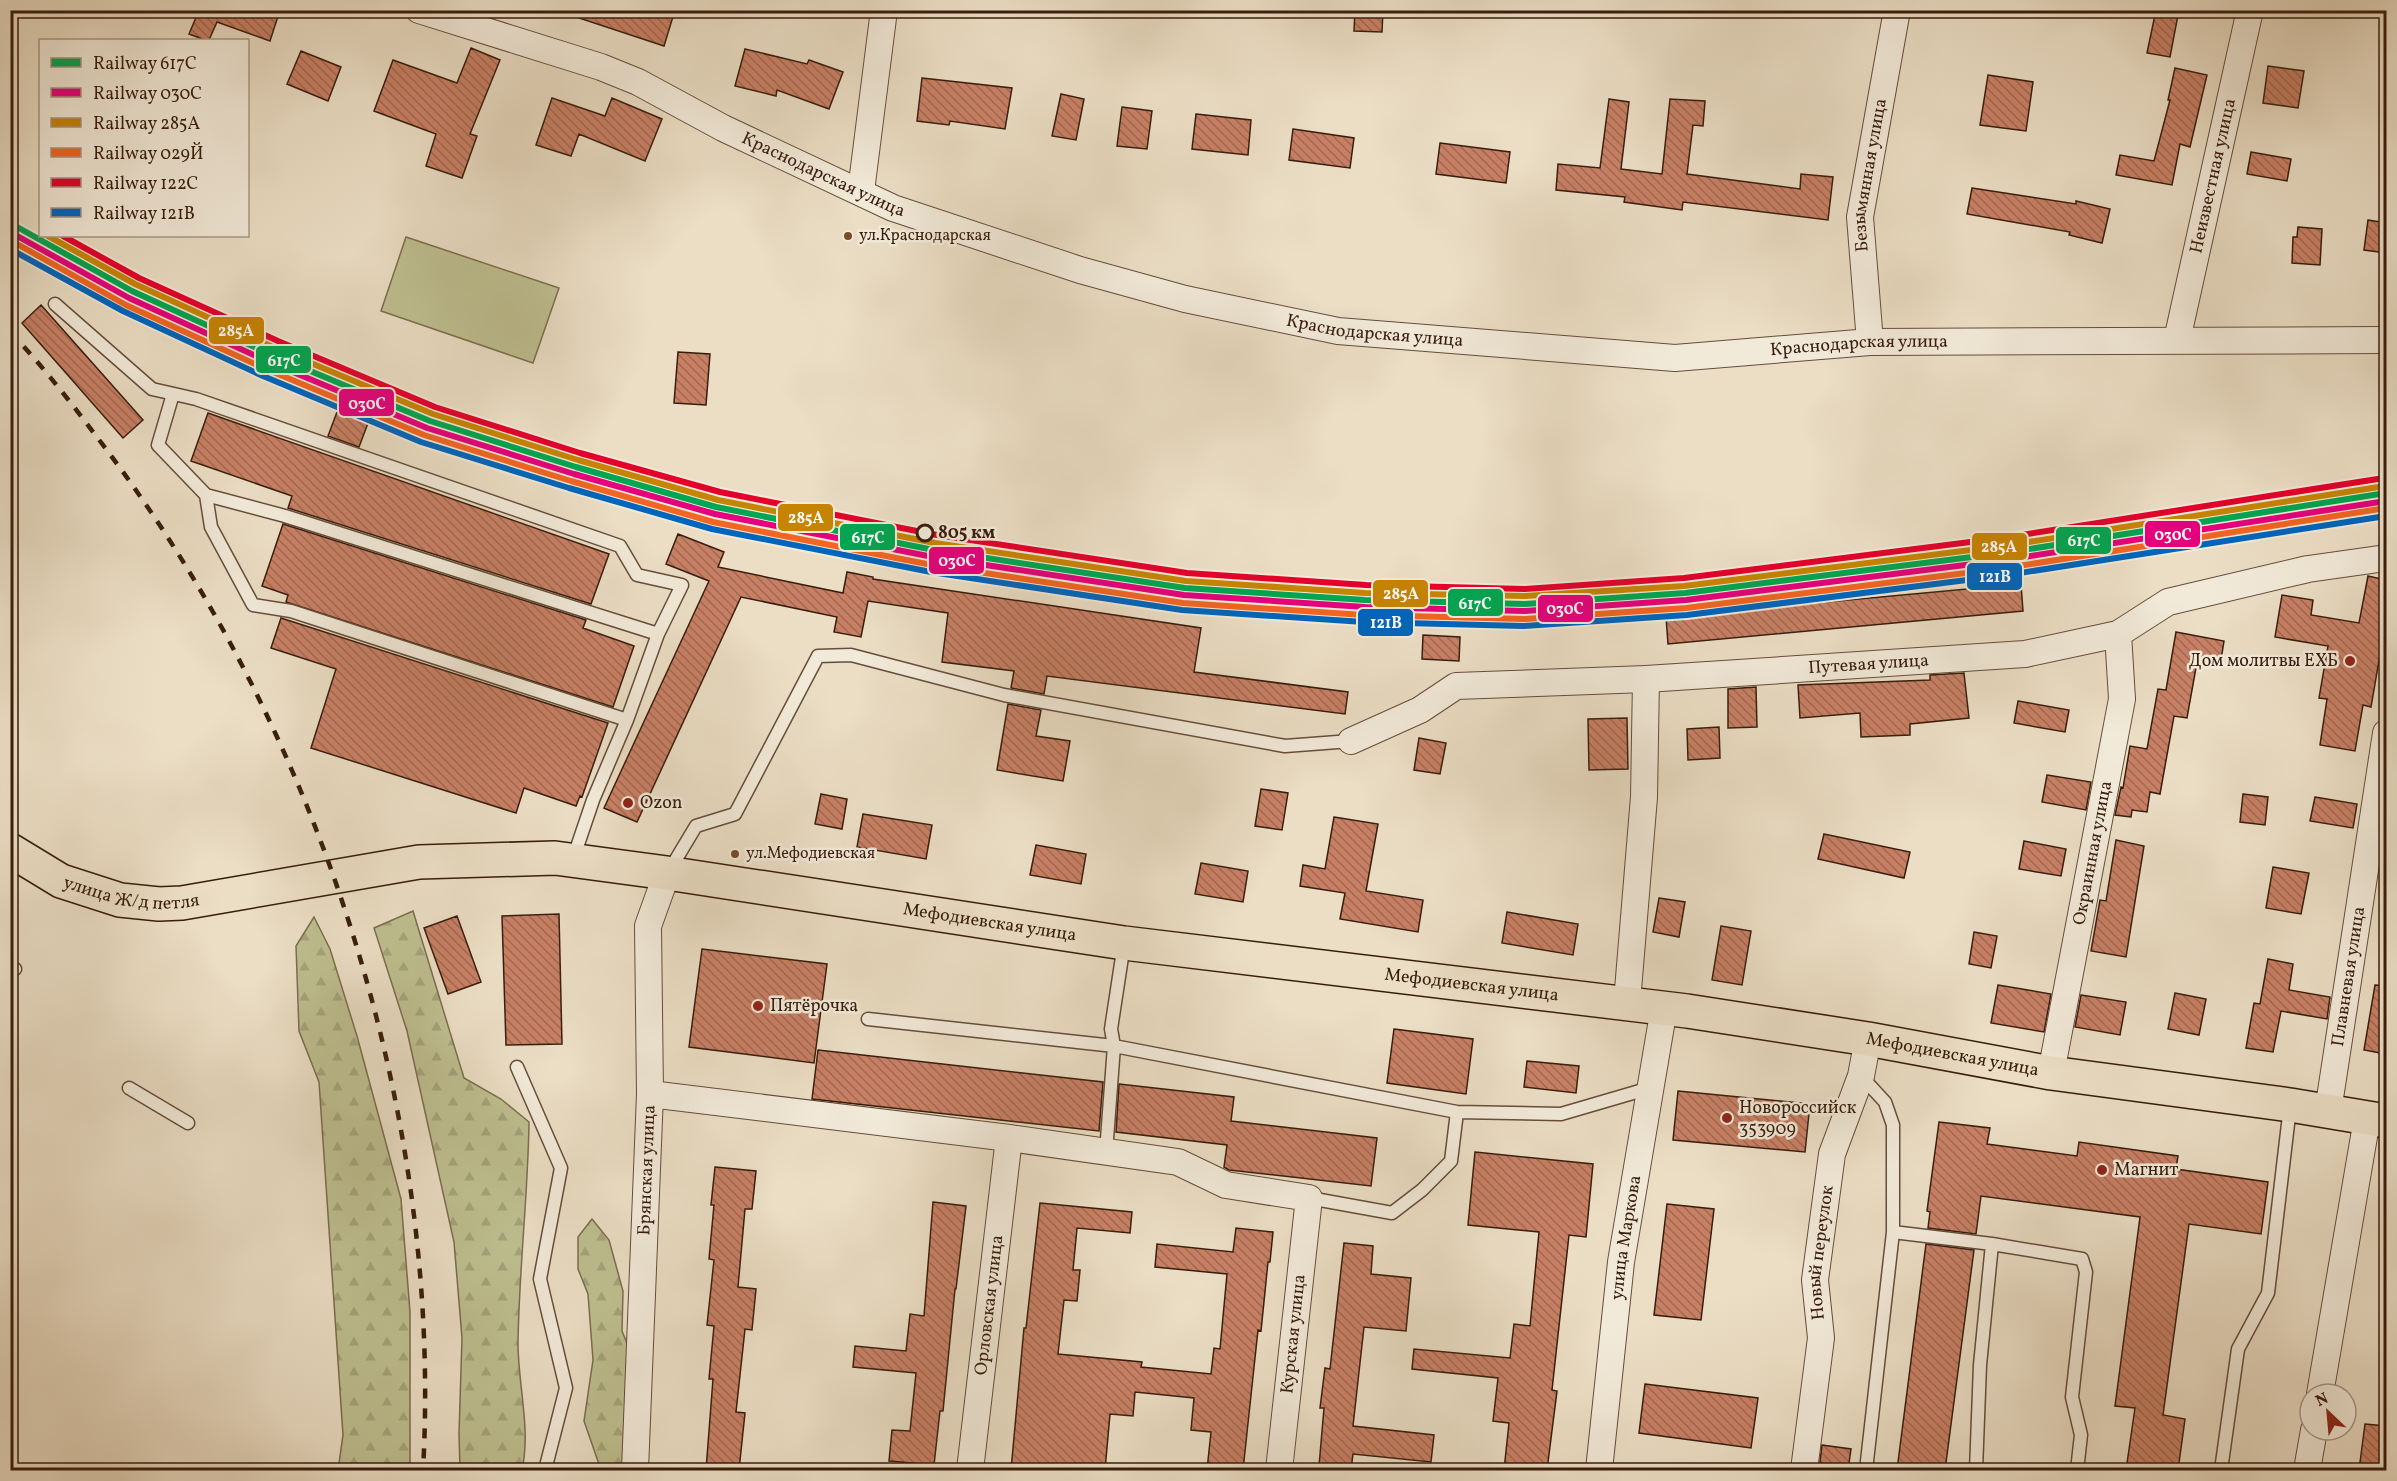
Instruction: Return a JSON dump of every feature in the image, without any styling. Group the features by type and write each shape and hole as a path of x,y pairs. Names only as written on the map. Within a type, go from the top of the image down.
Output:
{"main road":[{"name":"улица Ж/д петля","path":"10,850 61,881 120,900 182,903 419,861 564,859"},
{"name":"Мефодиевская улица","path":"564,859 1124,943 1627,1002 1868,1039 2051,1072 2290,1105 2377,1120"}],"street":[{"name":"Краснодарская улица","path":"419,10 638,82 723,128 893,208 1080,270 1185,299 1338,331 1675,358 1870,342 2386,340"},
{"path":"861,191 884,10"},
{"name":"Безымянная улица","path":"1870,342 1860,218 1897,10"},
{"name":"Неизвестная улица","path":"2177,340 2250,10"},
{"name":"Путевая улица","path":"1351,741 1420,710 1456,686 1646,679 2025,654 2118,634 2168,602 2308,569 2386,558"},
{"name":"Окраинная улица","path":"2051,1072 2121,699 2118,634"},
{"path":"1627,1002 1644,797 1646,679"},
{"name":"Плавневая улица","path":"2328,1112 2386,733"},
{"name":"Брянская улица","path":"635,1470 650,1094 648,926 668,873"},
{"name":"улица Маркова","path":"1599,1470 1621,1262 1664,1008"},
{"name":"Новый переулок","path":"1804,1470 1821,1338 1815,1280 1832,1154 1861,1076 1868,1039"},
{"path":"650,1094 1009,1138 1178,1162 1226,1185 1309,1198"},
{"path":"2322,1382 2377,1120"},
{"name":"Орловская улица","path":"970,1470 1009,1138"},
{"name":"Курская улица","path":"1279,1470 1309,1198"},
{"path":"2307,1470 2312,1442"}],"lane":[{"path":"55,304 152,389 196,399 620,546 637,575 682,585 658,634 627,720 593,800 564,859"},
{"path":"173,394 158,445 206,495 285,516 658,634"},
{"path":"206,495 211,527 253,605 291,611 627,720"},
{"path":"668,873 696,826 735,814 818,656 851,655 1004,695 1285,746 1351,741"},
{"path":"1106,1152 1114,1046 1111,1029 1124,943"},
{"path":"868,1019 1114,1046 1457,1112 1561,1114 1650,1088"},
{"path":"517,1067 561,1168 540,1279 566,1388 545,1470"},
{"path":"1861,1076 1885,1102 1893,1125 1893,1232 1866,1470"},
{"path":"129,1088 188,1123"},
{"path":"2221,1470 2238,1349 2268,1293 2290,1105"},
{"path":"1309,1198 1392,1213 1422,1191 1451,1161 1457,1112"},
{"path":"1893,1232 1992,1244 2082,1259 2086,1272 2072,1397 2081,1435 2077,1470"},
{"path":"1976,1470 1980,1365 1992,1244"}],"green space":[{"path":"406,237 559,288 533,363 381,311"},
{"path":"413,911 464,1078 501,1099 529,1122 518,1343 525,1423 522,1470 460,1470 462,1338 454,1242 407,1031 374,928"},
{"path":"314,917 330,949 357,1036 401,1199 410,1312 410,1470 338,1470 343,1435 319,1082 299,1031 296,946"},
{"path":"592,1219 609,1240 623,1291 622,1331 639,1372 628,1470 601,1470 584,1421 593,1360 588,1294 578,1269 578,1237"}],"building":[{"path":"194,10 280,10 270,41 217,22 209,39 202,39 189,34 197,15"},
{"path":"571,10 675,10 664,46 570,15"},
{"path":"1355,10 1383,10 1382,32 1354,31"},
{"path":"2156,10 2179,10 2170,57 2147,53"},
{"path":"471,48 500,60 470,134 477,136 462,178 426,166 436,134 374,111 393,60 457,83"},
{"path":"745,49 807,64 809,60 843,72 829,109 777,90 776,96 735,86"},
{"path":"301,51 341,67 328,101 287,84"},
{"path":"2268,66 2304,71 2298,108 2263,103"},
{"path":"2175,68 2207,75 2190,147 2180,144 2172,185 2116,175 2120,155 2154,161 2170,100 2168,100"},
{"path":"1988,75 2033,82 2026,131 1980,125"},
{"path":"922,78 1012,88 1005,129 950,121 949,125 917,121"},
{"path":"1061,94 1084,99 1076,140 1052,136"},
{"path":"552,98 605,116 612,98 662,119 645,161 579,134 571,156 536,145"},
{"path":"1609,99 1629,102 1621,169 1662,174 1670,99 1705,101 1703,126 1693,125 1687,174 1800,189 1801,174 1833,177 1828,220 1683,202 1682,210 1624,202 1625,197 1556,190 1558,164 1600,168"},
{"path":"1122,107 1152,111 1147,149 1117,146"},
{"path":"1196,114 1251,120 1248,155 1192,149"},
{"path":"1293,129 1354,138 1350,168 1289,160"},
{"path":"1440,143 1510,152 1506,183 1436,174"},
{"path":"2251,152 2291,159 2287,181 2247,174"},
{"path":"1972,188 2076,204 2076,201 2110,209 2102,243 2069,235 2070,232 1967,214"},
{"path":"2368,220 2386,223 2386,253 2364,250"},
{"path":"2298,227 2322,229 2320,265 2292,263 2293,237 2297,237"},
{"path":"41,305 143,420 123,438 22,323"},
{"path":"678,352 710,354 706,405 674,403"},
{"path":"337,412 368,423 359,447 328,436"},
{"path":"208,413 609,554 591,604 288,508 292,496 191,461"},
{"path":"283,524 586,620 583,628 634,646 613,707 286,602 288,595 262,586"},
{"path":"678,534 724,552 718,567 843,593 847,572 873,577 873,579 1201,628 1194,672 1348,692 1345,714 1047,676 1044,694 1011,688 1014,671 942,662 948,613 868,601 861,637 834,632 837,617 741,597 637,822 604,808 709,581 666,564"},
{"path":"2368,576 2386,580 2386,620 2371,707 2363,705 2355,751 2320,745 2327,699 2319,698 2328,646 2275,637 2282,595 2313,600 2311,615 2359,623"},
{"path":"2021,584 2023,611 1668,644 1666,617"},
{"path":"281,618 608,723 582,797 580,796 576,806 524,788 516,813 311,748 336,669 271,648"},
{"path":"2176,632 2224,641 2220,666 2197,662 2187,718 2174,716 2160,794 2150,792 2147,812 2132,810 2131,817 2115,815 2121,787 2123,788 2130,746 2147,749 2158,689 2166,690"},
{"path":"1423,635 1460,637 1459,661 1422,659"},
{"path":"1964,673 1969,718 1910,724 1910,735 1861,737 1860,713 1800,718 1798,685 1930,680 1930,675"},
{"path":"1756,687 1757,727 1728,728 1728,689"},
{"path":"2018,701 2069,710 2065,732 2014,723"},
{"path":"1008,704 1041,710 1036,736 1070,741 1063,781 997,770"},
{"path":"1627,718 1628,769 1589,770 1588,719"},
{"path":"1719,727 1720,758 1688,760 1687,729"},
{"path":"1419,738 1446,743 1440,774 1414,770"},
{"path":"2047,775 2091,782 2086,810 2042,802"},
{"path":"1261,789 1288,793 1282,830 1255,826"},
{"path":"821,794 847,799 842,829 815,824"},
{"path":"2243,794 2268,797 2265,825 2240,822"},
{"path":"2315,797 2357,804 2353,828 2310,821"},
{"path":"863,814 932,825 926,859 857,847"},
{"path":"1334,817 1378,824 1366,891 1423,900 1418,932 1340,919 1345,893 1300,886 1303,865 1325,869"},
{"path":"1824,834 1910,852 1904,878 1818,859"},
{"path":"2116,840 2144,846 2126,957 2091,951 2100,900 2106,901"},
{"path":"2024,841 2066,849 2061,876 2019,869"},
{"path":"1036,845 1086,854 1081,884 1030,875"},
{"path":"1201,863 1248,871 1243,902 1195,894"},
{"path":"2273,867 2309,873 2301,914 2266,908"},
{"path":"1659,898 1685,902 1679,937 1653,932"},
{"path":"1507,912 1578,924 1573,955 1502,943"},
{"path":"559,914 562,1044 506,1045 502,916"},
{"path":"457,916 481,982 448,994 424,928"},
{"path":"1721,926 1751,931 1742,985 1712,980"},
{"path":"1974,932 1997,936 1991,968 1969,964"},
{"name":"Пятёрочка","path":"702,949 827,964 814,1063 689,1047"},
{"path":"2268,959 2293,964 2289,990 2330,997 2327,1019 2281,1011 2273,1052 2246,1048 2254,1003 2260,1004"},
{"path":"1998,985 2051,994 2044,1032 1991,1023"},
{"path":"2375,985 2386,986 2386,1054 2364,1050"},
{"path":"2175,993 2206,999 2199,1035 2168,1029"},
{"path":"2081,995 2126,1002 2120,1035 2075,1027"},
{"path":"1394,1029 1473,1039 1466,1094 1387,1083"},
{"path":"818,1050 1103,1082 1099,1131 812,1099"},
{"path":"1527,1061 1579,1066 1576,1093 1524,1087"},
{"path":"1119,1084 1234,1097 1231,1121 1377,1138 1371,1186 1229,1170 1224,1167 1227,1145 1116,1132"},
{"path":"1678,1091 1810,1104 1805,1152 1673,1140"},
{"path":"1939,1122 1990,1128 1987,1144 2077,1156 2079,1142 2178,1156 2176,1169 2268,1182 2261,1234 2189,1224 2163,1415 2185,1419 2178,1470 2126,1470 2135,1408 2115,1406 2140,1217 1981,1196 1976,1234 1928,1228 1930,1212 1927,1211"},
{"path":"1475,1152 1593,1164 1586,1237 1569,1235 1552,1390 1557,1391 1547,1470 1504,1470 1509,1423 1493,1421 1498,1378 1412,1369 1414,1349 1510,1358 1514,1324 1530,1326 1539,1232 1468,1225"},
{"path":"715,1167 756,1171 752,1209 745,1209 738,1287 756,1289 752,1330 745,1329 736,1412 745,1413 739,1470 706,1470 713,1379 709,1379 714,1326 707,1325 714,1260 709,1259"},
{"path":"933,1202 966,1206 943,1411 940,1411 934,1465 889,1461 892,1430 910,1431 916,1373 853,1367 855,1346 906,1351 910,1314 924,1316"},
{"path":"1040,1203 1132,1212 1130,1233 1077,1228 1073,1270 1080,1270 1077,1301 1064,1300 1058,1354 1142,1362 1141,1367 1211,1374 1214,1348 1220,1349 1227,1274 1155,1267 1157,1244 1233,1252 1236,1228 1273,1232 1261,1331 1258,1330 1243,1470 1207,1470 1211,1432 1191,1430 1194,1398 1135,1392 1133,1416 1110,1414 1105,1470 1045,1466 1044,1470 1011,1470 1024,1328 1026,1328"},
{"path":"1667,1204 1714,1209 1701,1320 1654,1315"},
{"path":"1344,1243 1373,1246 1371,1274 1411,1278 1406,1331 1364,1327 1353,1426 1434,1435 1431,1462 1353,1454 1351,1470 1319,1466 1324,1408 1320,1408 1325,1368 1330,1369"},
{"path":"1926,1244 1974,1250 1945,1470 1897,1470"},
{"path":"1645,1384 1758,1398 1751,1448 1639,1433"},
{"path":"2365,1424 2386,1426 2386,1470 2359,1470"},
{"path":"1822,1445 1851,1449 1848,1470 1819,1470"}],"railway":[{"path":"10,332 74,406 184,563 250,682 307,806 353,935 388,1067 412,1202 424,1336 423,1470"}],"rail line":[{"name":"617C","path":"10,223 132,291 272,355 430,421 576,467 716,507 934,550 1185,588 1365,600 1525,604 1685,593 2004,553 2386,493"},
{"name":"030C","path":"10,232 129,298 269,362 427,428 574,474 715,514 933,557 1184,595 1365,607 1525,611 1686,600 2005,560 2386,501"},
{"name":"285А","path":"50,237 135,284 275,348 433,414 578,460 718,500 935,543 1186,581 1365,593 1525,596 1684,586 2003,546 2385,486"},
{"name":"122С","path":"65,237 139,278 278,341 435,407 580,453 720,492 937,535 1187,573 1366,585 1525,589 1684,578 2002,538 2384,478"},
{"name":"029Й","path":"10,240 126,305 266,369 424,435 571,481 713,522 932,565 1183,603 1364,615 1525,619 1686,608 2006,568 2386,508"},
{"name":"121В","path":"10,249 123,311 263,376 421,442 569,488 712,529 931,572 1182,610 1364,622 1524,626 1687,615 2007,575 2386,516"}],"place":[{"name":"ул.Краснодарская","path":"848,236"},
{"name":"805 км","path":"925,533"},
{"name":"Дом молитвы ЕХБ","path":"2350,661"},
{"name":"Ozon","path":"628,803"},
{"name":"ул.Мефодиевская","path":"735,854"},
{"name":"Пятёрочка","path":"758,1006"},
{"name":"Новороссийск 353909","path":"1727,1118"},
{"name":"Магнит","path":"2102,1170"}]}
